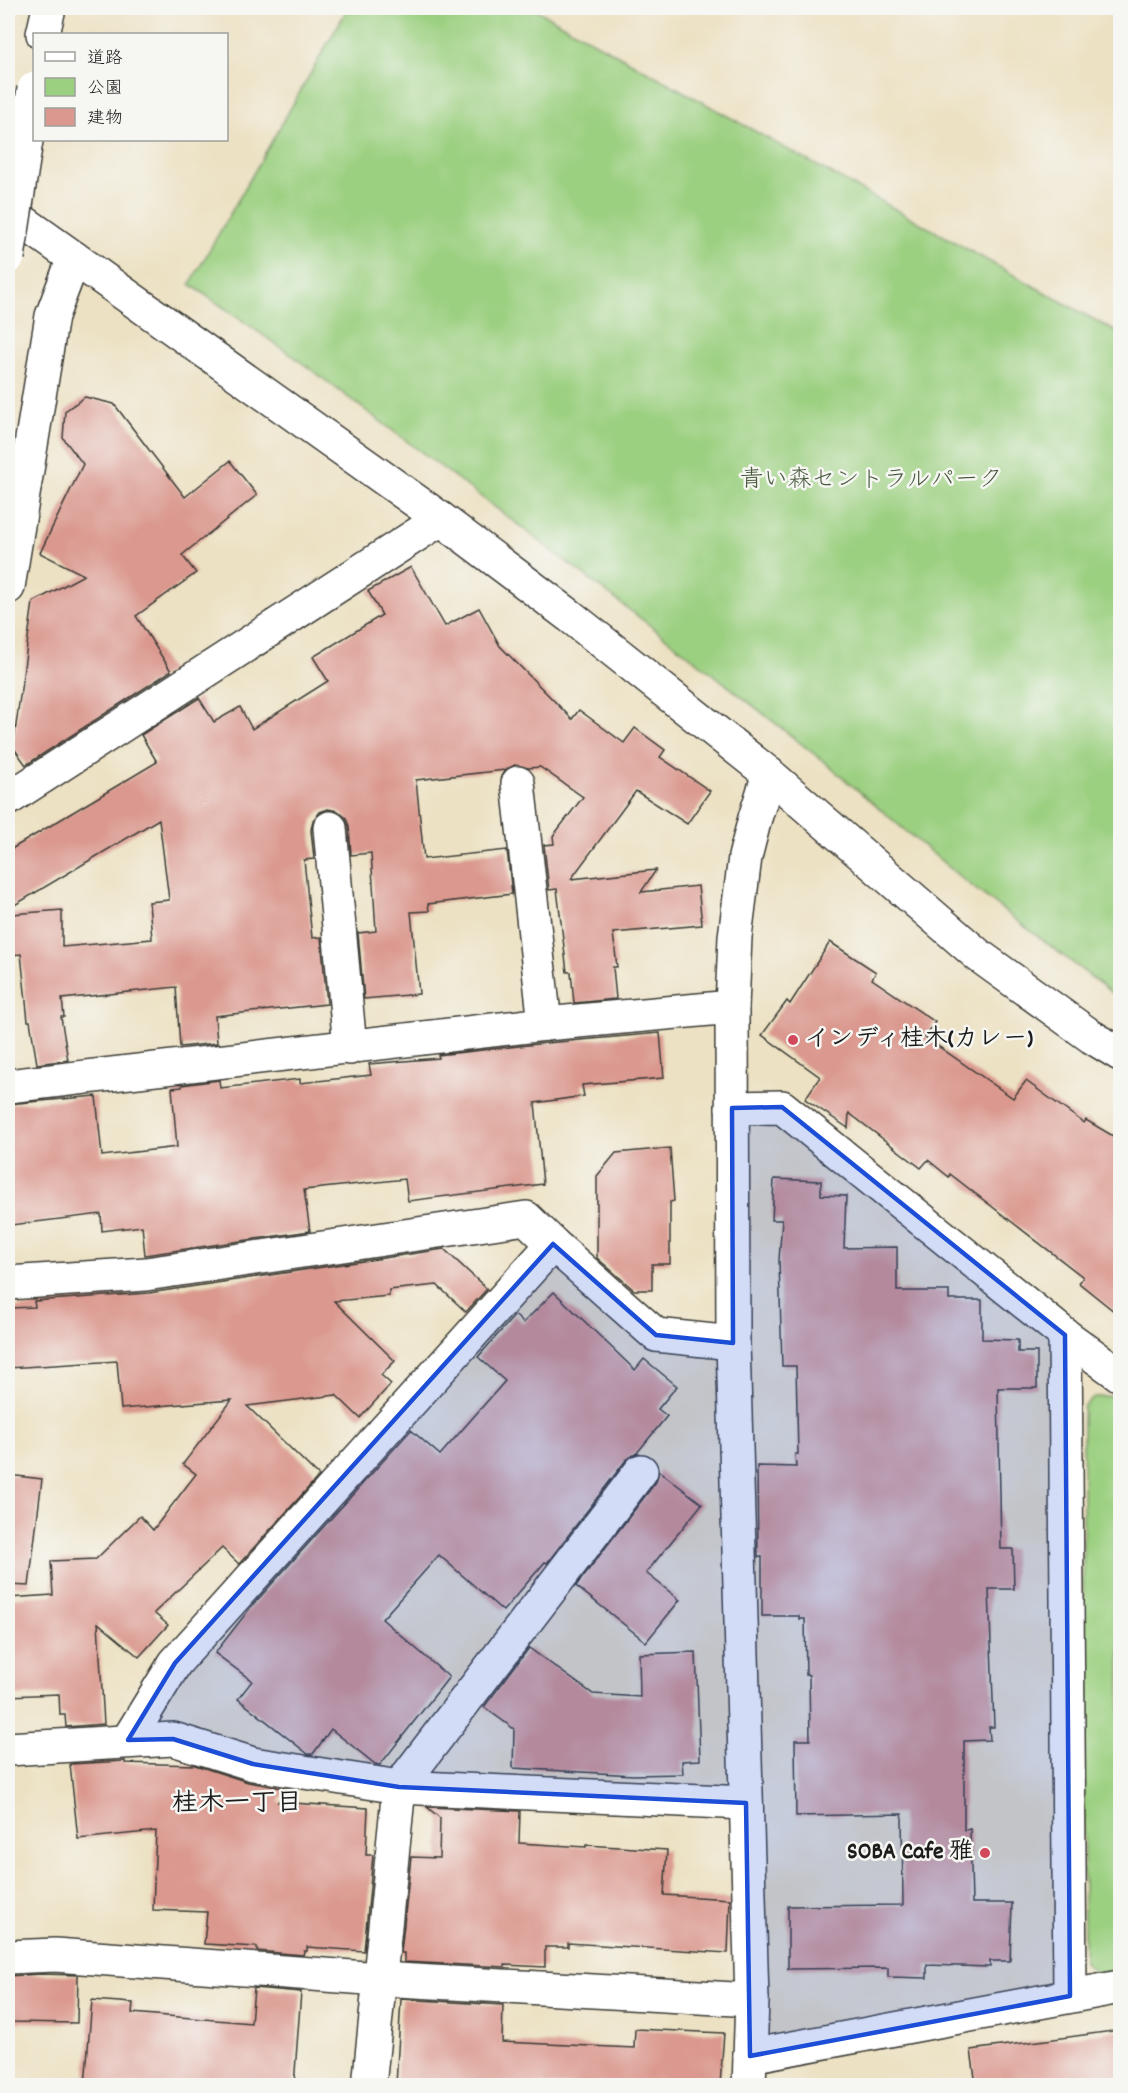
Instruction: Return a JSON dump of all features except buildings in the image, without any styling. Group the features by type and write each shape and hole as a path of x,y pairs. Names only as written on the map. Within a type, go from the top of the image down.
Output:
{"street":[{"path":"43,33 49,8"},
{"path":"8,257 33,95"},
{"path":"8,211 441,519 570,616 769,774 978,955 1092,1037 1120,1054"},
{"path":"8,586 52,316 74,258"},
{"path":"8,799 441,519"},
{"path":"769,774 745,857 735,937 732,1007 733,1343 752,2000 750,2071 1070,1996 1120,1987"},
{"path":"518,783 545,1024"},
{"path":"330,828 350,1048"},
{"path":"8,1086 545,1024 732,1007"},
{"path":"732,1108 782,1107 1065,1335 1120,1376"},
{"path":"8,1283 146,1274 526,1218 656,1335 733,1343"},
{"path":"128,1740 175,1663 553,1244"},
{"path":"1065,1335 1070,1996"},
{"path":"369,2085 399,1787 641,1471"},
{"path":"8,1749 173,1739 253,1764 399,1787 746,1803"},
{"path":"8,1957 55,1955 380,1980 752,2000"}],"highlighted area":[{"path":"782,1107 1065,1335 1070,1996 750,2056 746,1803 399,1787 253,1764 173,1739 128,1740 175,1663 553,1244 656,1335 733,1343 732,1108"}],"green space":[{"name":"青い森セントラルパーク","path":"348,8 533,8 1120,334 1120,999 965,881 823,761 699,663 297,359 190,284"},
{"path":"1110,1396 1120,1406 1120,1969 1097,1974 1084,1962 1083,1407 1095,1397"}],"place":[{"name":"インディ桂木(カレー)","path":"793,1040"},
{"name":"SOBA Cafe 雅","path":"985,1853"}],"district":[{"name":"桂木一丁目","path":"237,1804"}]}
